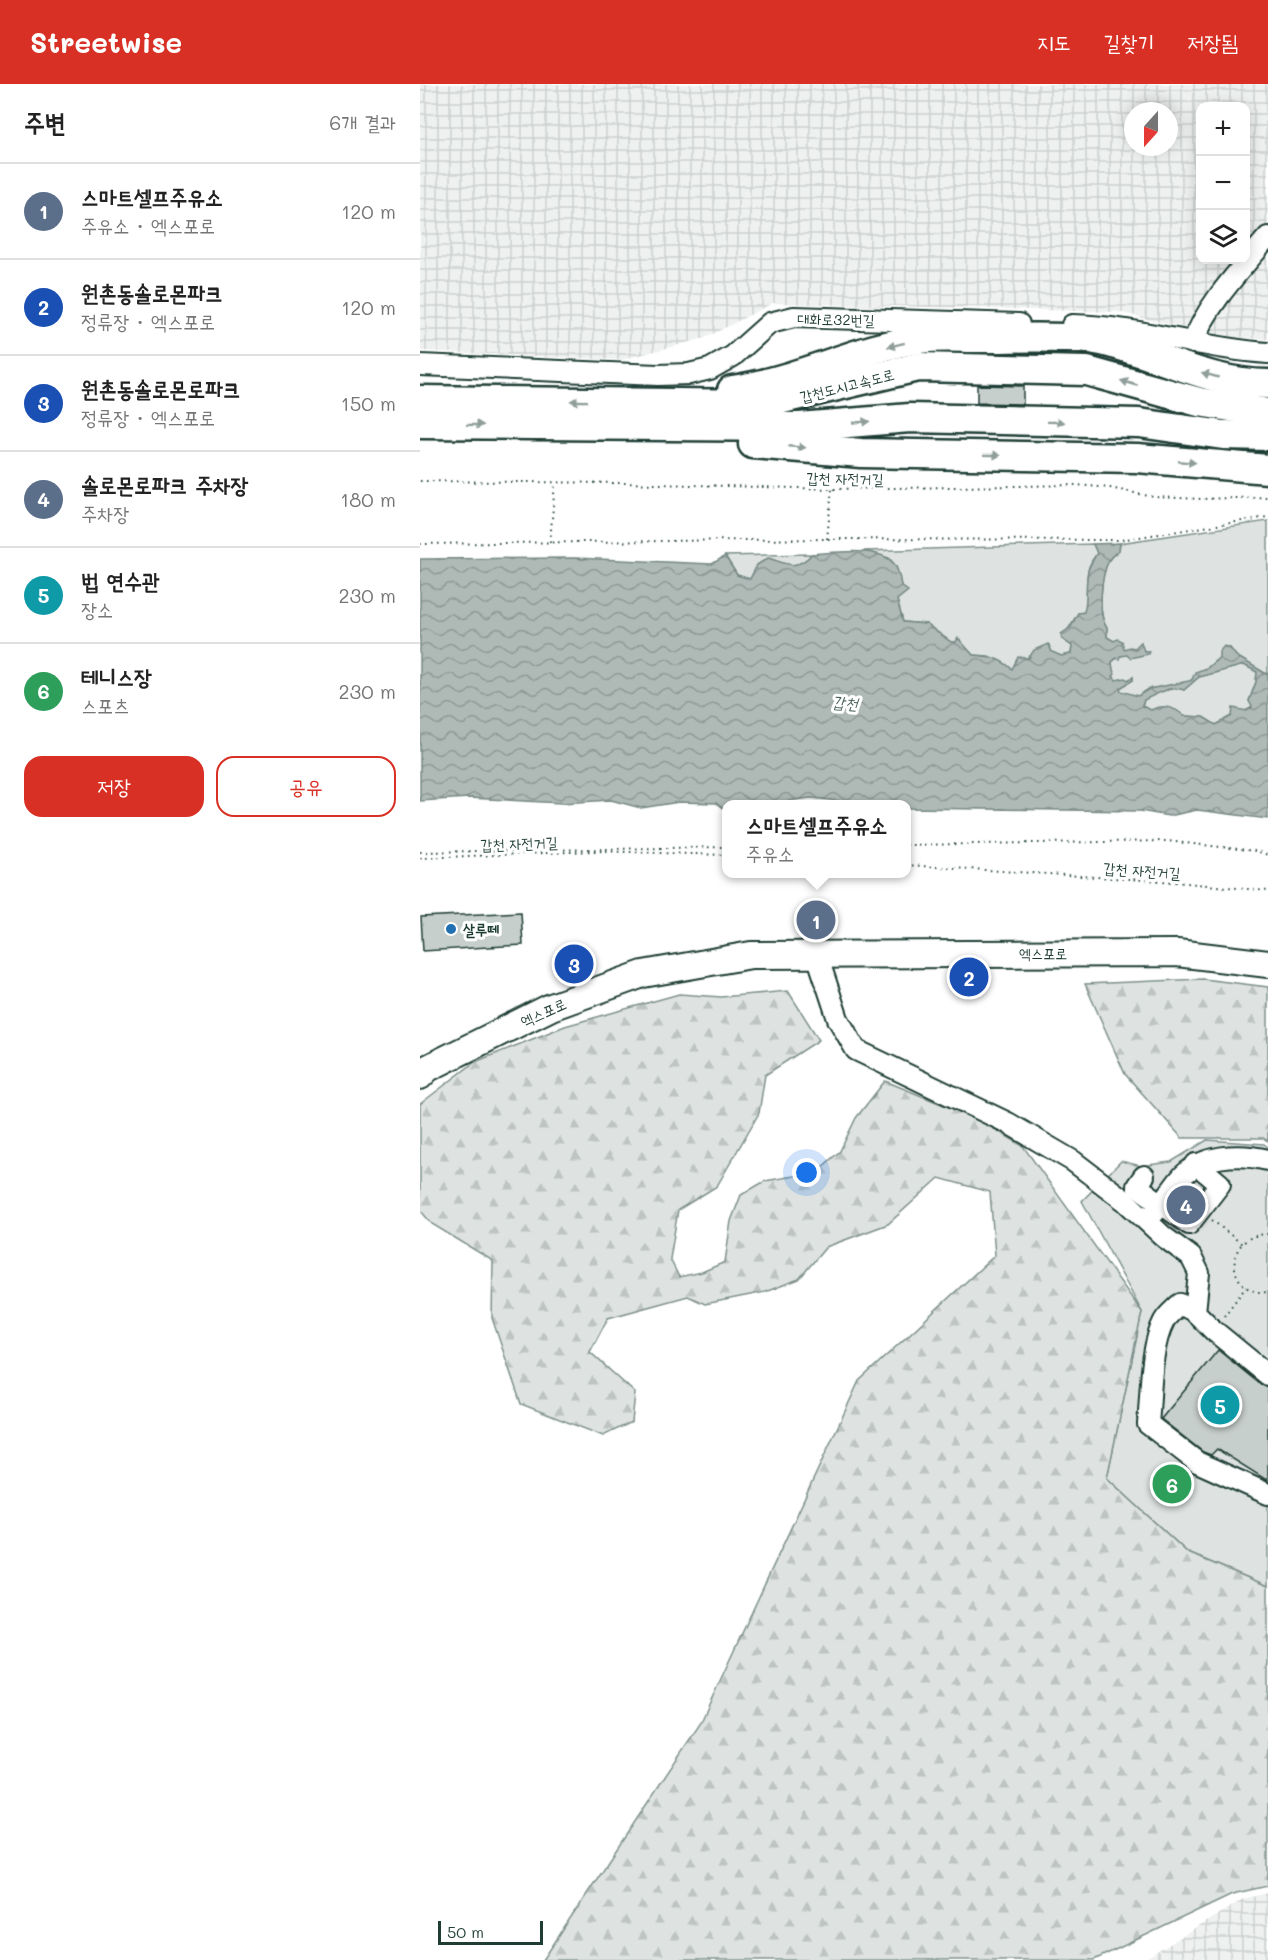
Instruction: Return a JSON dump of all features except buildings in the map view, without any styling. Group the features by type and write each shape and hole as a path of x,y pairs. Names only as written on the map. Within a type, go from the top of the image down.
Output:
{"highway":[{"path":"637,402 751,387 792,377 877,349 920,339 1091,339 1127,348 1215,377 1268,384"},
{"name":"갑천도시고속도로","path":"420,400 762,404 918,367 928,367 1087,371 1199,402 1268,414"},
{"name":"갑천도시고속도로","path":"420,424 799,427 910,418 1139,423 1223,435 1268,436"},
{"path":"529,426 861,453 1137,458 1268,469"}],"main road":[{"name":"엑스포로","path":"420,1076 428,1068 551,1006 643,974 751,955 1177,953 1268,964"}],"street":[{"path":"1193,343 1199,327 1209,312 1268,237"},
{"name":"대화로32번길","path":"420,365 658,375 689,374 710,369 733,356 770,323 794,317 1117,327 1233,351 1268,353"},
{"path":"817,955 838,1019 856,1050 1008,1123 1073,1161 1124,1200 1164,1237 1191,1257 1199,1273 1195,1312"},
{"path":"1147,1222 1180,1179 1196,1164 1234,1155 1268,1160"},
{"path":"1144,1176 1137,1186 1190,1224 1220,1184 1196,1164"},
{"path":"1268,1375 1213,1330 1195,1312 1180,1304 1164,1320 1153,1356 1148,1424 1197,1462 1268,1494"}],"path":[{"name":"갑천 자전거길","path":"420,481 832,489 1077,484 1154,497 1202,499 1268,497"},
{"path":"550,542 555,483"},
{"path":"827,539 832,489"},
{"path":"420,543 827,539 1120,540 1268,517"},
{"path":"911,845 1167,841 1256,851 1268,855"},
{"path":"420,852 722,847"},
{"name":"갑천 자전거길","path":"420,858 597,851 722,855"},
{"name":"갑천 자전거길","path":"911,865 1176,882 1268,891"},
{"path":"1212,1220 1242,1244"},
{"path":"1268,1234 1258,1234 1249,1238 1236,1252 1234,1261 1235,1271 1246,1286 1254,1291 1268,1292"},
{"path":"1213,1330 1246,1286"}],"shaded area":[{"path":"420,84 1268,84 1268,339 1218,336 1118,312 773,303 705,338 621,360 420,351"},
{"path":"1268,1893 1268,1960 1144,1960 1243,1899"}],"green space":[{"path":"1268,521 1268,675 1236,656 1230,648 1189,682 1149,689 1138,696 1121,692 1120,688 1133,680 1133,677 1128,680 1116,680 1113,676 1112,662 1120,656 1149,651 1144,651 1139,646 1124,649 1107,637 1101,604 1102,584 1109,560 1119,550 1120,543"},
{"path":"1093,544 1097,553 1088,572 1084,613 1078,613 1062,639 1072,646 1071,654 1061,656 1051,652 1049,645 1016,664 1012,669 989,656 973,655 958,639 956,642 951,642 926,624 903,622 897,600 901,586 896,566 889,558 864,551"},
{"path":"812,554 801,563 792,565 768,558 757,565 750,579 737,575 725,556"},
{"path":"1244,665 1257,672 1249,701 1253,707 1216,725 1203,717 1184,716 1142,707 1144,700 1159,693 1169,689 1184,690 1199,677"},
{"path":"1203,979 1268,987 1268,1141 1263,1138 1182,1138 1125,1074 1085,984"},
{"path":"788,991 819,1040 765,1075 759,1113 717,1186 678,1210 670,1259 679,1277 702,1272 725,1262 731,1221 741,1195 765,1181 821,1168 840,1151 856,1118 885,1081 978,1119 1023,1146 1142,1312 1107,1478 1188,1553 1268,1586 1268,1886 1232,1894 1094,1960 543,1960 700,1724 859,1381 995,1255 990,1192 939,1178 888,1224 826,1247 799,1279 765,1292 705,1304 688,1296 608,1318 590,1352 635,1393 632,1422 603,1436 521,1404 492,1318 493,1261 432,1224 420,1210 420,1104 475,1062 565,1026 679,994 721,997"},
{"path":"1207,1140 1264,1144 1268,1147 1268,1586 1188,1553 1107,1478 1142,1312 1082,1201 1121,1161 1141,1166 1171,1162"}],"water":[{"name":"갑천","path":"1120,543 1119,550 1112,556 1106,567 1102,585 1101,605 1107,637 1114,641 1118,639 1122,641 1124,649 1135,648 1141,642 1144,651 1149,651 1148,654 1130,658 1127,655 1120,656 1112,662 1115,674 1113,676 1116,680 1125,678 1128,680 1133,677 1133,680 1120,688 1121,691 1138,696 1149,689 1192,680 1195,672 1207,668 1219,658 1219,652 1224,646 1268,675 1268,819 1197,810 1169,816 1140,811 911,808 911,800 811,798 722,800 722,808 716,803 679,802 641,808 611,800 562,803 469,798 420,801 420,559 575,558 712,564 725,556 737,575 750,579 757,565 768,558 792,565 801,563 812,554 855,551 878,554 894,564 901,586 908,591 897,600 903,622 926,624 951,642 956,642 958,638 973,655 994,658 1012,669 1018,657 1029,658 1034,650 1048,644 1052,652 1061,656 1071,654 1072,646 1062,639 1061,634 1071,627 1078,613 1084,612 1088,571 1097,553 1093,544","holes":["1244,665 1257,672 1249,701 1252,707 1247,711 1233,708 1232,716 1216,725 1203,717 1184,716 1168,707 1151,710 1142,706 1144,700 1164,691 1184,690 1199,677"]}],"place":[{"name":"스마트셀프주유소","path":"816,920"},
{"name":"살루떼","path":"451,929"},
{"name":"원촌동솔로몬로파크","path":"574,964"},
{"name":"원촌동솔로몬파크","path":"969,977"},
{"name":"솔로몬로파크 주차장","path":"1186,1205"},
{"name":"법 연수관","path":"1220,1405"},
{"name":"테니스장","path":"1172,1484"}]}
